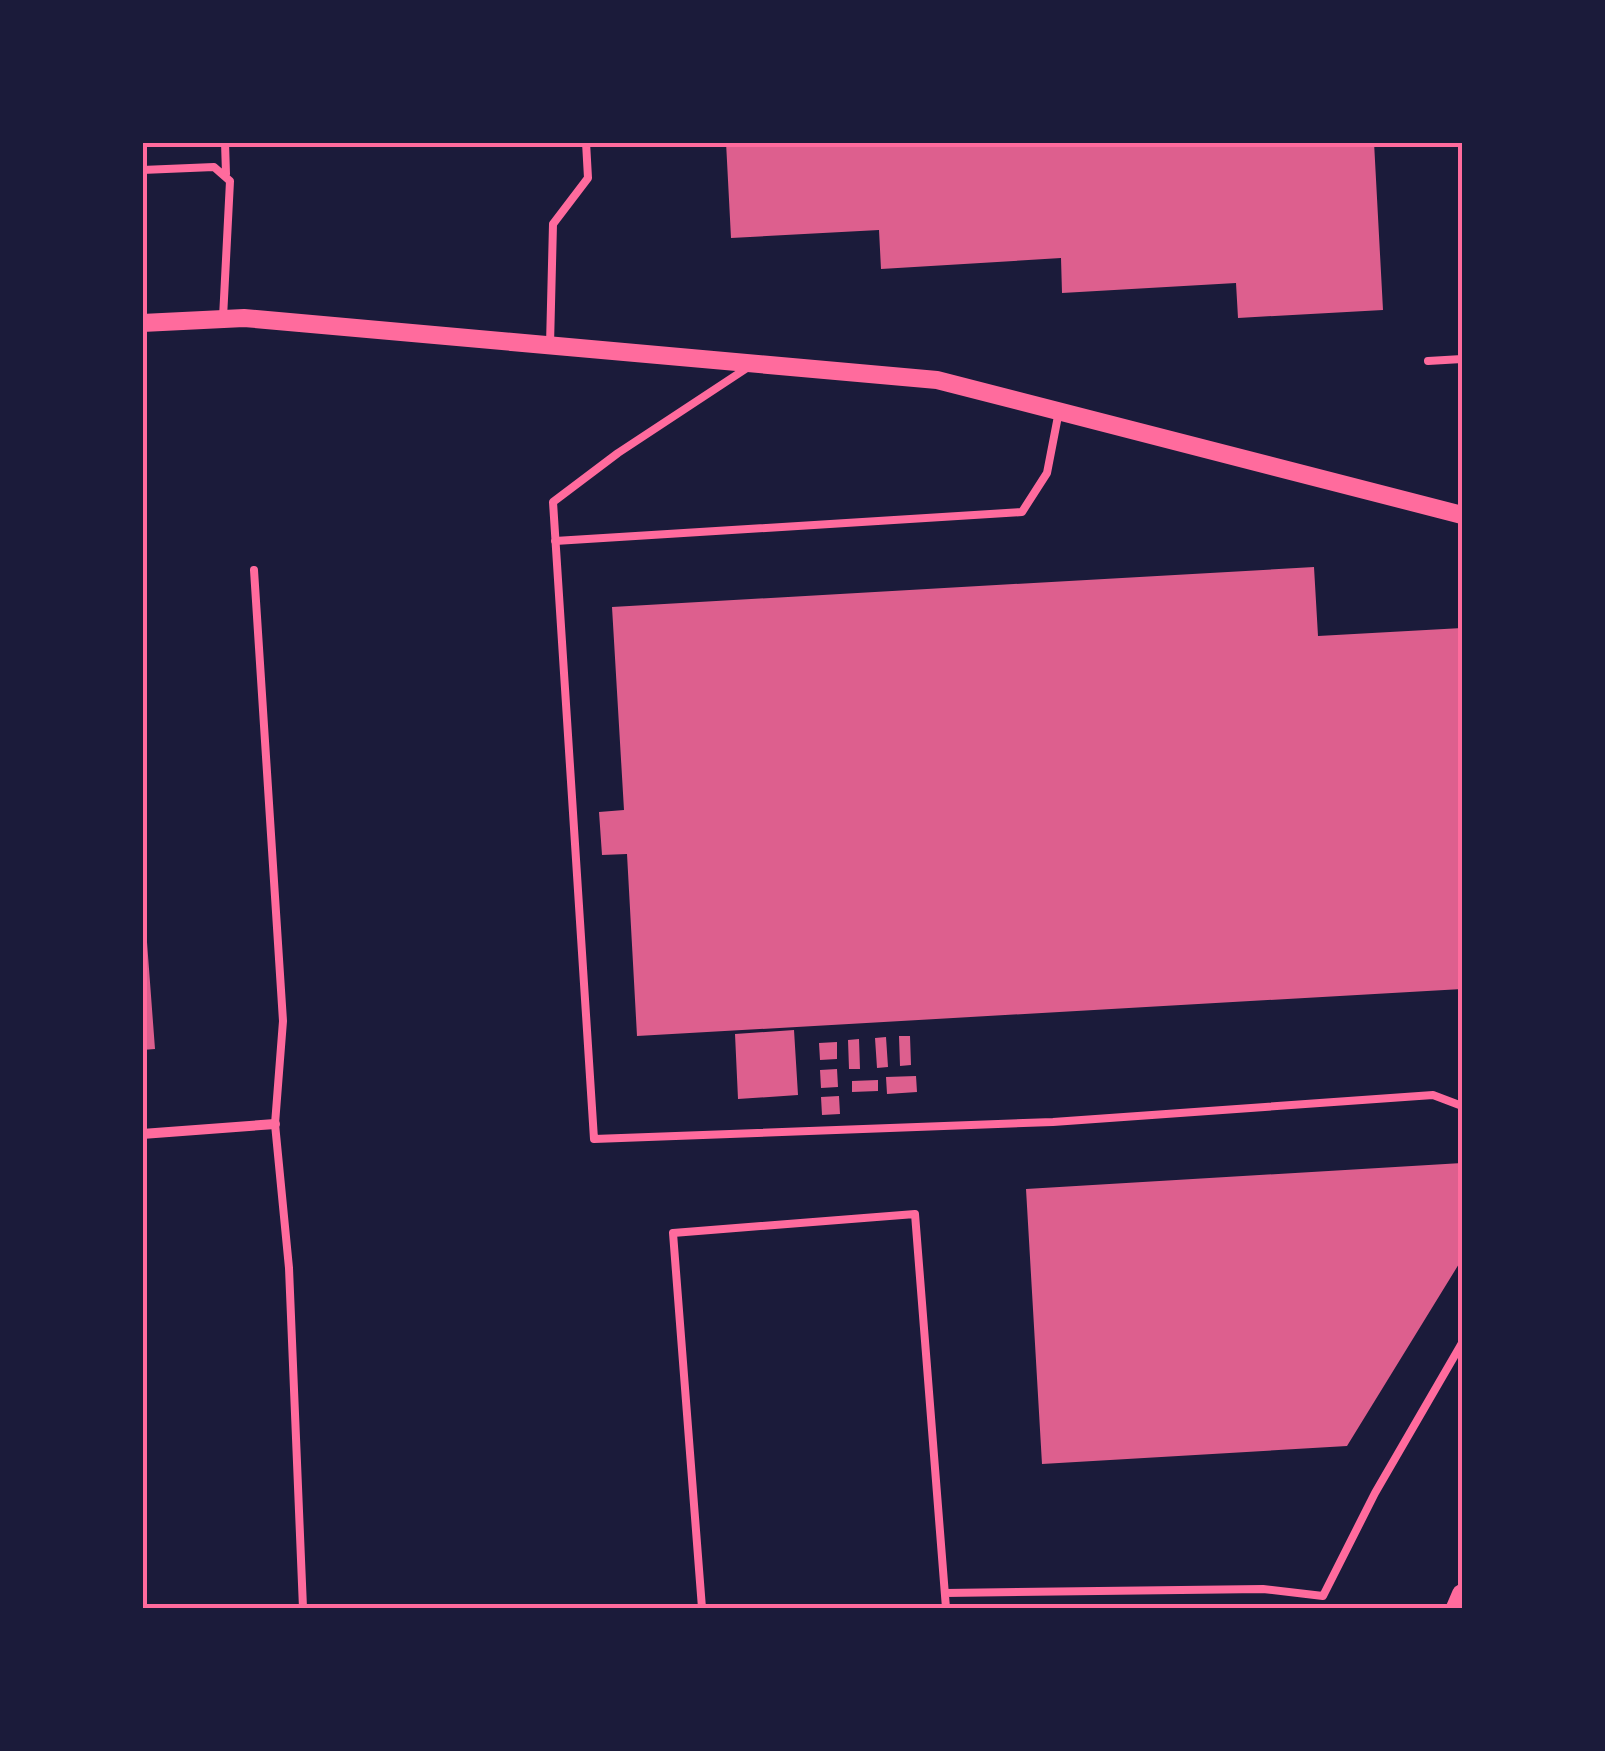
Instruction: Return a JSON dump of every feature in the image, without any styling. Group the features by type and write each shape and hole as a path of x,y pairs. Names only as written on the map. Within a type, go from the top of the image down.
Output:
{"main road":[{"path":"1456,1608 1462,1594"}],"street":[{"path":"142,323 223,319 937,380 1462,515"},
{"path":"142,1134 276,1124"}],"lane":[{"path":"223,319 230,181 226,174 225,142"},
{"path":"550,346 553,224 588,178 586,142"},
{"path":"142,170 202,166 226,174"},
{"path":"1428,361 1462,359"},
{"path":"754,364 618,453 552,502 594,1140 1053,1122 1433,1095 1462,1106"},
{"path":"554,541 1022,512 1047,473 1059,411"},
{"path":"254,570 283,1021 276,1124 289,1268 303,1608"},
{"path":"702,1608 673,1233 915,1214 946,1608"},
{"path":"945,1593 1263,1589 1323,1596 1375,1492 1462,1343"}],"building":[{"path":"726,142 1374,142 1383,310 1238,318 1236,283 1062,293 1061,258 881,269 879,230 731,238"},
{"path":"1314,567 1318,636 1462,628 1462,989 637,1036 627,854 602,855 599,812 624,810 612,607"},
{"path":"142,875 155,1049 142,1050"},
{"path":"794,1030 798,1095 738,1099 735,1034"},
{"path":"899,1036 910,1036 911,1065 900,1066"},
{"path":"886,1037 888,1067 877,1068 875,1038"},
{"path":"859,1039 860,1069 849,1069 848,1040"},
{"path":"837,1042 837,1059 820,1060 819,1043"},
{"path":"837,1069 838,1087 821,1088 820,1070"},
{"path":"916,1076 917,1092 887,1094 886,1077"},
{"path":"878,1080 878,1091 852,1092 852,1081"},
{"path":"839,1096 840,1114 822,1115 821,1097"},
{"path":"1462,1163 1462,1259 1347,1446 1042,1464 1026,1189"}]}
